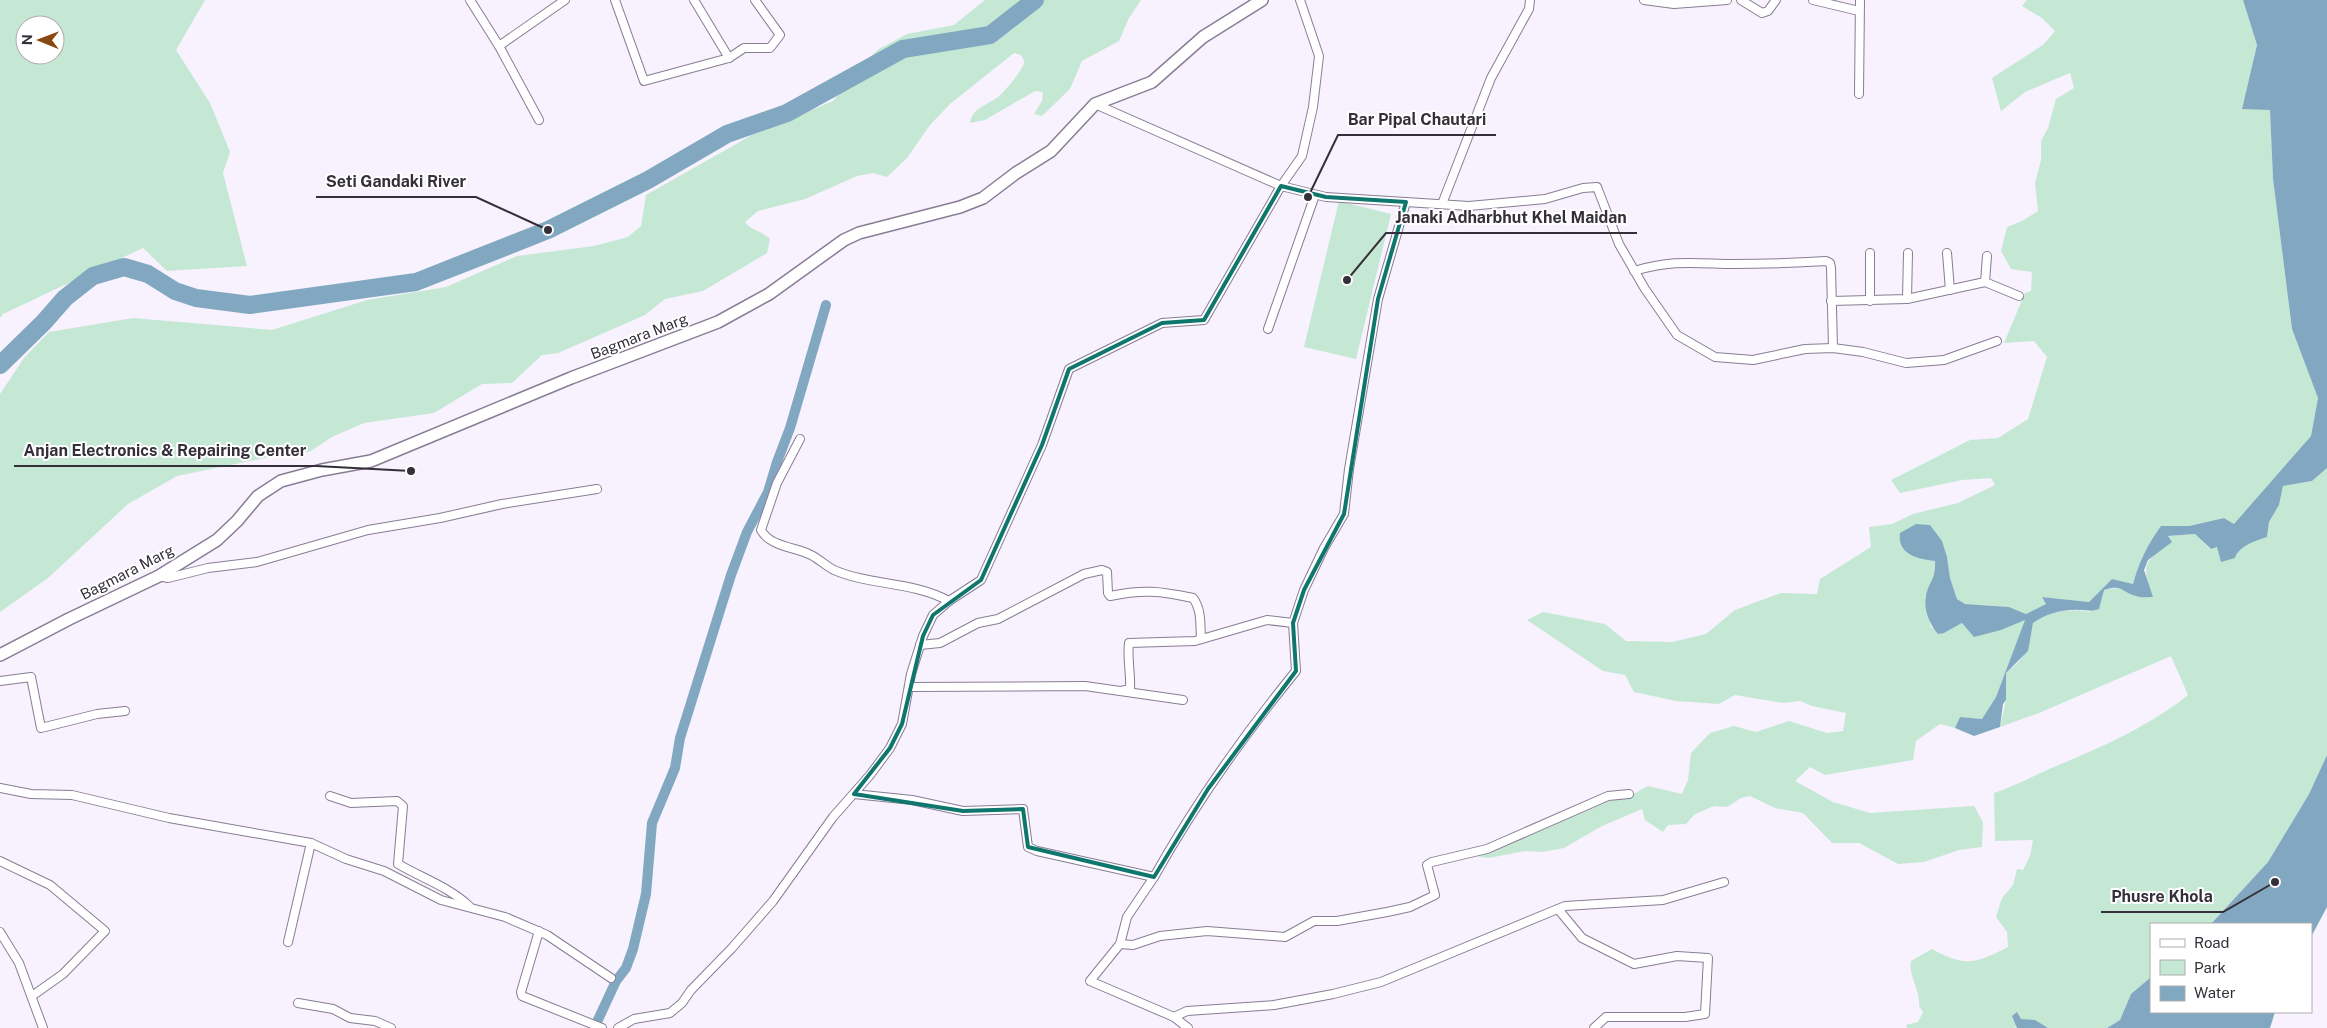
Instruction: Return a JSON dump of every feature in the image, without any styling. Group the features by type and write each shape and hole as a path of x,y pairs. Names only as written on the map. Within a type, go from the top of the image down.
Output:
{"main road":[{"name":"Bagmara Marg","path":"0,655 159,576 217,540 258,496 281,481 371,460 571,378 718,322 769,294 844,240 859,233 960,207 982,198 1051,151 1095,104 1152,82 1203,37 1262,0"}],"street":[{"path":"470,0 499,46 539,120"},
{"path":"499,46 565,0"},
{"path":"616,0 644,81 729,58 744,48 770,48 780,35 755,0"},
{"path":"694,0 729,58"},
{"path":"618,1028 634,1019 670,1013 682,1003 691,990 732,948 773,901 833,817 854,794 890,748 902,724 920,645 934,615 949,601 981,580 1042,445 1068,369 1162,323 1204,320 1281,186 1302,156 1312,107 1318,56 1300,0"},
{"path":"1442,204 1490,78 1529,9 1530,0"},
{"path":"1644,0 1674,4 1727,0"},
{"path":"1741,0 1762,13 1768,11 1776,0"},
{"path":"1812,0 1859,11"},
{"path":"1859,94 1860,0"},
{"path":"1095,104 1281,186 1326,197 1469,206 1544,199 1583,188 1597,187 1619,244 1645,289 1677,335 1715,357 1753,360 1805,349 1833,348 1863,352 1906,363 1944,360 1997,341"},
{"path":"1268,330 1314,195"},
{"path":"1188,1028 1174,1017 1090,981 1120,944 1127,917 1208,789 1256,721 1296,671 1293,623 1304,590 1324,548 1344,514 1349,469 1378,299 1406,202"},
{"path":"1870,252 1870,300"},
{"path":"1908,253 1908,299"},
{"path":"1947,253 1950,290"},
{"path":"1985,282 1987,256"},
{"path":"1634,271 1667,263 1685,261 1730,264 1826,261 1830,263 1831,268 1833,348"},
{"path":"1831,301 1908,299 1985,282 2019,296"},
{"path":"800,439 777,483 761,530 764,537 792,549 811,554 832,570 932,592 949,601"},
{"path":"159,576 168,578 208,568 256,562 368,530 440,518 502,504 597,489"},
{"path":"920,645 940,643 978,623 998,620 1077,578 1102,570 1107,572 1108,593 1110,596 1136,590 1148,590 1193,598 1199,612 1201,639"},
{"path":"1121,691 1130,689 1129,643 1201,639 1267,620 1293,623"},
{"path":"0,681 31,677 40,728 97,714 125,711"},
{"path":"909,687 1045,684 1085,686 1184,700"},
{"path":"0,788 31,794 72,795 169,818 311,843 346,859 384,871 442,900 505,916 539,931 611,978"},
{"path":"854,794 912,800 934,807 963,811 1023,809 1028,846 1037,851 1154,877"},
{"path":"1120,944 1133,945 1160,936 1207,931 1285,937 1314,921 1337,921 1410,907 1435,895 1427,865 1432,862 1487,849 1608,796 1629,794"},
{"path":"330,796 351,803 397,801 403,806 398,864 450,891 471,908"},
{"path":"288,942 311,843"},
{"path":"0,861 50,885 105,931 63,974 32,996"},
{"path":"1174,1017 1187,1011 1274,1005 1333,994 1382,982 1565,906 1663,900 1724,882"},
{"path":"1558,909 1582,938 1634,964 1677,956 1708,958 1705,1014 1685,1017 1606,1016 1594,1028"},
{"path":"539,931 522,996 602,1028"},
{"path":"0,932 19,963 43,1028"},
{"path":"298,1003 333,1009 350,1018 375,1021 391,1028"}],"highlighted area":[{"path":"1281,186 1326,197 1406,202 1378,299 1344,514 1304,590 1293,623 1296,671 1208,789 1154,877 1028,847 1023,809 963,811 854,794 890,748 902,724 923,636 933,615 981,580 1042,445 1069,369 1162,323 1204,320"}],"green space":[{"path":"0,0 205,0 176,50 210,103 230,152 223,173 247,266 167,271 143,248 3,314 0,318"},
{"path":"985,0 1141,0 1129,18 1119,41 1082,61 1070,89 1042,116 1034,114 1042,101 1043,92 1035,91 985,120 970,123 974,113 998,97 1021,70 1024,62 1023,59 1021,55 1014,53 950,104 930,125 907,158 887,177 873,173 857,176 805,199 758,211 745,222 770,239 767,253 703,291 665,299 645,315 558,353 542,355 512,383 482,384 434,413 364,423 332,437 309,452 279,455 177,476 128,504 48,578 0,612 0,394 24,358 49,332 133,318 272,330 367,300 446,287 517,256 594,246 628,237 641,226 646,195 752,135 833,101 861,65 879,49 907,34 954,25"},
{"path":"2027,0 2243,0 2257,45 2242,109 2270,109 2273,179 2292,329 2318,398 2311,436 2234,525 2224,518 2189,526 2161,526 2144,554 2133,584 2112,579 2089,602 2042,597 2047,604 2026,614 2009,607 1965,604 1957,599 1950,578 1947,557 1919,559 1935,561 1936,574 1925,598 1931,627 1944,633 1962,623 2001,630 2026,619 1996,697 1982,719 1960,717 1955,728 1940,724 1916,741 1913,760 1825,775 1810,767 1795,781 1833,802 1870,813 1974,806 1983,822 1982,847 1959,850 1924,862 1898,864 1859,843 1832,843 1803,813 1775,808 1750,796 1741,798 1727,807 1714,806 1695,814 1686,824 1668,825 1663,832 1645,820 1642,809 1602,826 1564,848 1542,852 1525,851 1489,858 1470,855 1607,798 1626,798 1648,786 1682,794 1688,780 1691,753 1710,733 1734,726 1756,732 1789,721 1827,733 1843,731 1846,713 1812,706 1800,701 1783,703 1735,695 1719,704 1676,701 1634,692 1625,675 1603,671 1527,620 1543,612 1605,624 1626,641 1672,642 1706,634 1735,610 1781,593 1817,594 1820,579 1871,547 1869,527 1892,524 1913,514 1958,503 1995,485 1991,478 1962,480 1900,493 1891,480 1970,440 1998,438 2028,419 2047,357 2034,341 2004,343 2025,293 2031,291 2032,272 2011,269 2001,251 2007,227 2022,221 2038,211 2035,183 2041,160 2041,141 2048,128 2056,99 2074,88 2070,73 2025,92 2001,111 1992,78 2043,45 2055,31 2042,18 2022,6"},
{"path":"1339,201 1391,214 1356,359 1304,347"},
{"path":"2327,468 2327,755 2309,794 2268,862 2212,923 2150,923 2150,978 2131,994 2120,1020 2107,1028 2048,1028 2021,1019 2015,1027 2017,1028 1907,1028 1906,1025 1918,1022 1923,1012 1919,1006 1918,994 1911,973 1911,961 1932,949 1953,959 1970,961 1987,957 2008,947 2007,932 1996,917 2002,898 2013,885 2017,869 2023,870 2030,856 2033,840 1995,841 1994,793 2102,746 2138,728 2188,695 2171,656 2039,713 2000,727 2006,700 2006,673 2014,667 2026,651 2033,623 2053,613 2075,610 2090,612 2104,590 2121,589 2136,596 2148,583 2146,568 2150,559 2171,542 2168,536 2195,534 2210,549 2217,547 2235,558 2244,547 2267,537 2269,522 2279,505 2283,486 2312,481"}],"water":[{"path":"2243,0 2327,0 2327,468 2312,481 2283,486 2279,505 2269,522 2267,537 2244,547 2235,558 2221,562 2217,547 2211,549 2195,534 2168,536 2172,542 2148,560 2144,570 2153,597 2138,597 2118,588 2110,588 2104,590 2099,609 2091,611 2061,611 2043,617 2033,623 2028,651 2006,673 2006,700 2003,704 2000,727 1974,736 1955,728 1960,717 1982,719 1996,697 2025,620 2001,630 1974,637 1962,623 1944,633 1938,634 1932,626 1925,606 1935,561 1916,557 1906,551 1900,540 1900,533 1916,524 1930,525 1942,541 1947,557 1950,578 1957,599 1965,604 2009,607 2026,614 2046,604 2042,597 2089,602 2112,579 2133,584 2144,554 2161,526 2189,526 2224,518 2234,524 2311,436 2318,398 2292,329 2273,179 2270,110 2242,109 2257,45"},
{"path":"2327,755 2327,907 2312,935 2312,923 2212,923 2268,862 2309,794"},
{"path":"2150,978 2150,1013 2275,1013 2270,1028 2107,1028 2120,1020 2131,994"},
{"path":"2017,1012 2021,1019 2035,1020 2048,1028 2017,1028 2012,1016"}],"waterway":[{"path":"0,365 44,322 65,298 93,276 124,267 148,274 175,291 196,298 250,305 416,282 548,230 648,180 727,134 787,113 903,49 990,35 1035,0"},
{"path":"597,1022 616,981 626,968 633,949 646,894 652,823 675,768 680,738 731,575 747,532 768,492 790,428 826,305"}],"place":[{"name":"Bar Pipal Chautari","path":"1308,197"},
{"name":"Seti Gandaki River","path":"548,230"},
{"name":"Janaki Adharbhut Khel Maidan","path":"1347,280"},
{"name":"Anjan Electronics & Repairing Center","path":"411,471"},
{"name":"Phusre Khola","path":"2275,882"}]}
